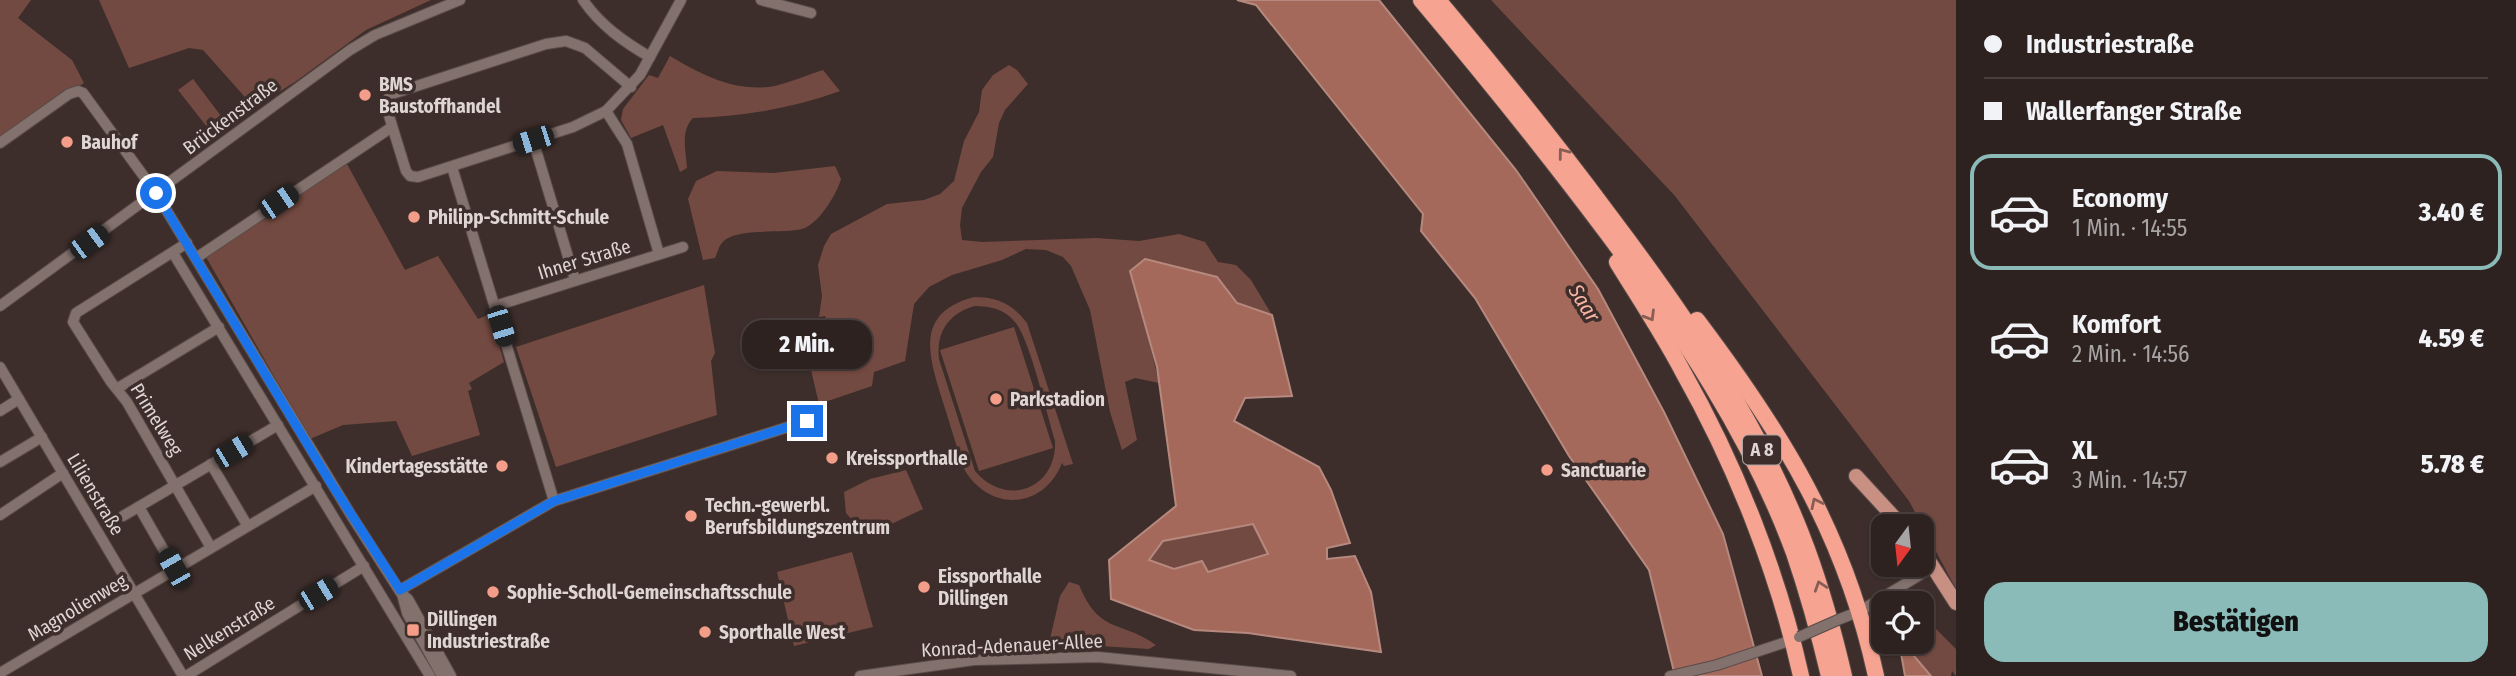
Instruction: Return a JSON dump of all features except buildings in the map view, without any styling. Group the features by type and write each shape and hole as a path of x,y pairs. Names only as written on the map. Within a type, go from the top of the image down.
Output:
{"highway":[{"name":"A 8","path":"1421,0 1590,209 1688,346 1737,429 1793,552 1808,595 1829,676"},
{"name":"A 8","path":"1438,0 1552,139 1699,340 1771,467 1814,569 1844,676"},
{"path":"1590,209 1615,258 1684,372 1720,446 1756,531 1793,640 1801,676"},
{"path":"1633,247 1697,319 1774,428 1819,508 1836,547 1860,611 1876,676"}],"main road":[{"path":"1856,476 1891,514"},
{"path":"1934,569 1956,603"}],"street":[{"name":"Brückenstraße","path":"0,306 365,40 460,0"},
{"path":"583,0 618,37 650,57"},
{"path":"631,87 584,48 566,41 389,96 386,106 406,171 410,176 418,177 573,127 606,111 631,87 681,0"},
{"path":"761,0 811,13"},
{"path":"0,143 69,94 80,91 156,193 187,243 344,505 400,592 407,613 440,674"},
{"path":"606,111 627,144 659,254"},
{"path":"196,258 392,127"},
{"path":"533,140 575,280"},
{"path":"452,167 554,501"},
{"path":"187,243 173,253 364,566 440,674"},
{"name":"Ihner Straße","path":"495,306 683,247"},
{"name":"Primelweg","path":"173,253 76,313 73,323 111,382 118,388 211,546"},
{"path":"118,388 219,327"},
{"name":"Lilienstraße","path":"0,367 184,676"},
{"path":"0,411 19,399"},
{"path":"400,592 554,501 807,421"},
{"path":"123,516 278,425"},
{"path":"0,462 42,437"},
{"path":"211,464 247,525"},
{"path":"0,515 63,473"},
{"name":"Magnolienweg","path":"0,673 316,486"},
{"path":"139,507 174,568"},
{"name":"Nelkenstraße","path":"184,676 364,566"},
{"path":"1670,676 1717,665 1793,640 1860,611 1915,578"},
{"name":"Konrad-Adenauer-Allee","path":"860,676 961,661 1097,657 1292,676"},
{"path":"1173,663 1174,676"}],"shaded area":[{"path":"0,0 31,0 18,18 72,60 84,83 0,138"},
{"path":"99,0 431,0 366,30 295,82 257,105 252,105 203,50 189,48 129,68"},
{"path":"1491,0 1956,0 1956,589 1934,548 1934,514 1916,514 1909,501 1675,196"},
{"path":"670,56 707,76 747,87 775,86 823,70 840,91 767,110 693,118 685,135 687,168 680,172 663,125 631,138 621,120 623,109 649,75 658,78"},
{"path":"1009,65 1017,70 1028,84 1005,110 999,123 993,157 981,172 962,208 962,240 982,242 1096,238 1139,241 1179,234 1205,242 1218,262 1236,265 1251,280 1272,315 1237,303 1217,277 1130,271 1159,383 1135,378 1125,382 1137,440 1122,450 1110,412 1090,310 1071,266 1063,257 1046,250 1026,249 1002,260 952,275 929,287 914,304 905,361 874,372 872,386 819,404 808,357 834,341 825,316 819,317 822,296 818,265 824,246 831,234 887,204 924,200 940,194 954,181 964,141 979,112 982,90 993,75"},
{"path":"193,79 221,116 207,127 178,90"},
{"path":"347,164 405,270 438,256 478,319 490,314 504,362 469,383 472,389 468,391 480,435 412,456 396,421 343,425 310,439 206,257"},
{"path":"835,166 841,179 839,185 826,208 814,222 802,229 748,233 728,238 722,243 715,258 703,260 688,199 696,181 717,171 774,173"},
{"path":"704,285 715,353 711,361 717,415 556,467 516,347"},
{"path":"974,297 990,298 1010,306 1027,323 1073,464 1064,466 1062,463 1053,479 1042,490 1029,497 1014,500 986,492 973,482 963,467 930,351 934,324 942,313 955,304","holes":["975,306 997,309 1015,322 1032,360 1055,441 1048,471 1039,481 1027,488 1001,489 987,482 975,471 939,359 940,340 946,325 958,313"]},
{"name":"Parkstadion","path":"1014,327 1053,448 979,471 940,350"},
{"path":"906,470 923,509 866,536 846,513 844,492 870,479"},
{"path":"1253,524 1268,554 1207,572 1201,561 1174,570 1149,560 1163,541"},
{"path":"852,552 873,627 794,646 777,572"},
{"path":"1069,582 1079,585 1087,601 1103,619 1156,645 1149,649 1049,643 1060,596"},
{"path":"1934,627 1956,649 1956,676 1952,671 1951,676 1931,676 1912,654 1934,654"}],"water":[{"name":"Saar","path":"1237,0 1379,0 1516,170 1598,289 1664,412 1723,534 1762,676 1675,676 1649,570 1569,456 1475,298 1421,231 1423,214 1256,5"},
{"path":"1145,259 1217,277 1237,303 1272,315 1292,396 1245,398 1234,421 1319,467 1331,490 1350,543 1327,548 1327,559 1355,556 1371,592 1381,652 1248,633 1194,630 1111,599 1109,560 1176,506 1157,367 1130,271","holes":["1253,524 1268,554 1208,572 1202,561 1174,569 1149,560 1163,541"]},
{"path":"1901,654 1912,654 1931,676 1905,676"}],"place":[{"name":"BMS Baustoffhandel","path":"365,95"},
{"name":"Bauhof","path":"67,142"},
{"name":"Philipp-Schmitt-Schule","path":"414,217"},
{"name":"Parkstadion","path":"996,399"},
{"name":"Kreissporthalle","path":"832,458"},
{"name":"Kindertagesstätte","path":"502,466"},
{"name":"Sanctuarie","path":"1547,470"},
{"name":"Techn.-gewerbl. Berufsbildungszentrum","path":"691,516"},
{"name":"Eissporthalle Dillingen","path":"924,587"},
{"name":"Sophie-Scholl-Gemeinschaftsschule","path":"493,592"},
{"name":"Dillingen Industriestraße","path":"413,630"},
{"name":"Sporthalle West","path":"705,632"}],"route":[{"path":"156,193 329,480 400,590 554,501 807,421"}]}
